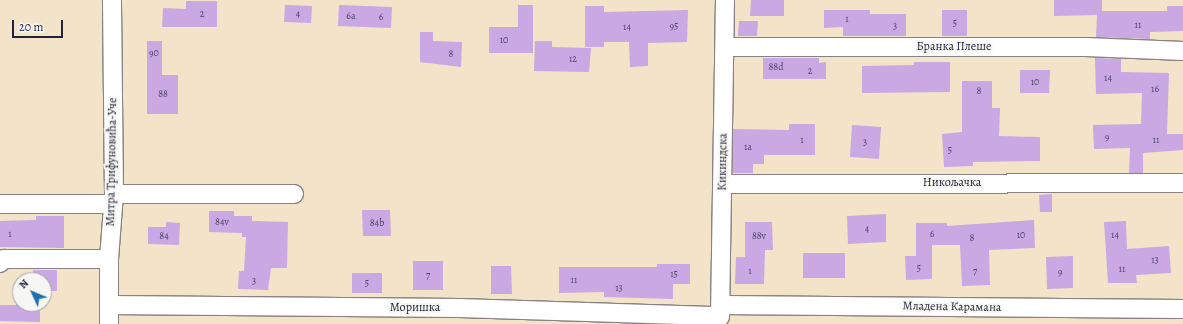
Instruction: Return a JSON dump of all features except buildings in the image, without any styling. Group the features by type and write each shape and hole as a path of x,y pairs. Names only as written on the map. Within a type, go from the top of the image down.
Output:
{"street":[{"name":"Митра Трифуновића-Уче","path":"109,324 109,259 114,199 112,0"},
{"name":"Кикиндска","path":"720,315 725,0"},
{"name":"Бранка Плеше","path":"725,47 1086,47 1183,52"},
{"name":"Никољачка","path":"722,184 1183,183"},
{"path":"0,204 294,194"},
{"path":"0,263 4,259 109,259"},
{"name":"Моришка","path":"109,305 459,308 720,315"},
{"name":"Младена Карамана","path":"720,315 1183,309"}]}
